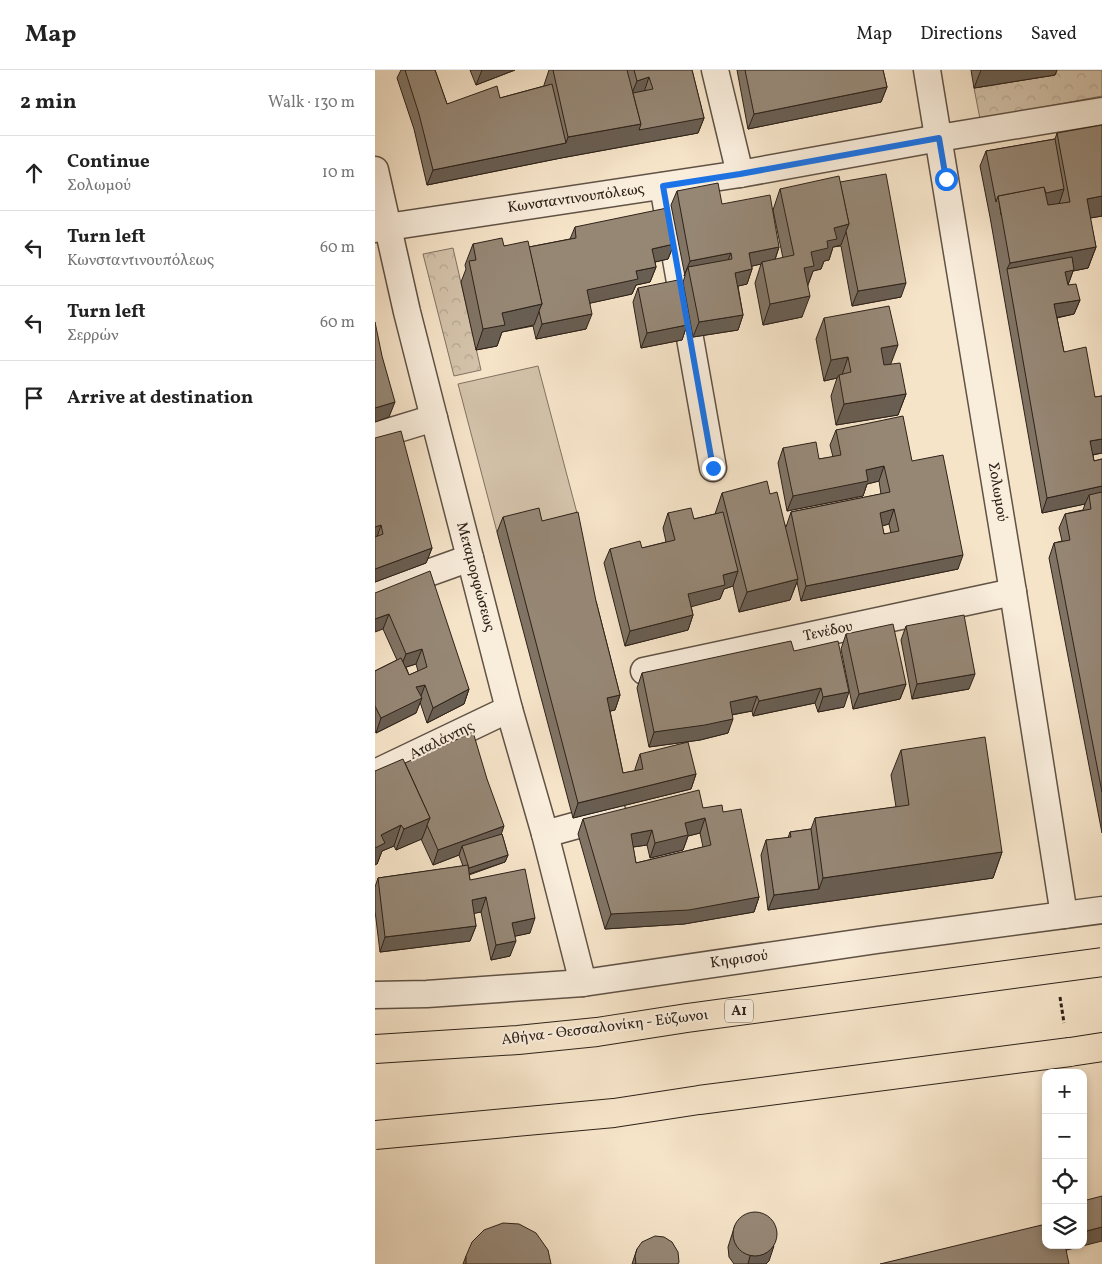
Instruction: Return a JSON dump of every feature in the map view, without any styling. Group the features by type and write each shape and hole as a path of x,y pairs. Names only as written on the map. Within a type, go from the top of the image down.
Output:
{"highway":[{"name":"Αθήνα - Θεσσαλονίκη - Εύζωνοι","path":"375,1049 518,1040 597,1032 687,1018 1102,962"},
{"path":"375,1135 614,1113 1102,1047"}],"street":[{"path":"715,70 740,174"},
{"name":"Σολωμού","path":"927,70 1013,592 1063,916"},
{"name":"Κωνσταντινουπόλεως","path":"381,228 740,174 1102,111"},
{"name":"Μεταμορφώσεως","path":"375,170 381,228 407,312 509,709 545,834 583,982"},
{"path":"663,186 713,468"},
{"path":"375,436 434,418"},
{"path":"375,592 470,558"},
{"name":"Τενέδου","path":"644,671 1013,592"},
{"name":"Αταλάντης","path":"375,773 509,709"},
{"path":"545,834 637,810"},
{"name":"Κηφισού","path":"375,995 427,994 583,982 1102,910"}],"path":[{"path":"1059,994 1064,1023"}],"green space":[{"path":"1055,70 1102,70 1102,96 980,119 974,88 1055,75"},
{"path":"453,248 481,370 454,376 423,254"},
{"path":"538,366 577,513 497,532 458,384"}],"building":[{"path":"405,70 435,70 447,104 497,86 500,98 552,84 566,143 433,170 419,114"},
{"path":"553,70 627,70 641,124 568,137"},
{"path":"634,70 692,70 704,118 639,130 641,124 633,93 653,89 649,77 637,81"},
{"path":"745,70 883,70 887,87 754,114"},
{"path":"1102,125 1102,196 1087,199 1096,247 1010,263 998,196 1044,187 1048,205 1070,202 1057,133"},
{"path":"1055,139 1064,189 1046,193 1044,187 998,196 996,202 986,151"},
{"path":"886,174 906,283 858,291 846,231 849,224 840,182"},
{"path":"839,176 849,224 834,228 837,239 827,241 828,248 811,252 814,266 804,268 810,296 770,304 762,262 794,255 780,189"},
{"path":"718,183 722,204 770,195 779,247 749,253 752,269 735,273 743,315 699,322 688,267 732,259 731,253 690,261 677,191"},
{"path":"667,208 674,244 652,249 656,267 636,271 638,279 587,290 592,314 542,324 539,311 542,304 529,247 576,238 575,227"},
{"path":"502,238 504,246 528,241 542,304 502,313 505,325 483,329 469,261 476,260 473,244"},
{"path":"1072,257 1074,270 1065,272 1068,285 1076,284 1080,300 1054,304 1064,352 1086,347 1095,397 1102,396 1102,439 1090,441 1094,461 1102,459 1102,486 1047,498 1007,269"},
{"path":"678,280 687,325 647,333 638,288"},
{"path":"889,306 898,345 881,348 884,365 900,363 906,394 844,404 839,375 851,372 848,357 831,360 824,318"},
{"path":"375,322 395,402 375,408"},
{"path":"903,416 912,461 943,455 963,555 806,586 791,512 890,492 884,466 866,470 868,481 793,496 783,448 816,442 819,459 841,455 836,430","holes":["894,509 899,531 884,534 880,513"]},
{"path":"401,431 432,548 375,569 375,537 383,534 381,525 375,527 375,438"},
{"path":"767,481 770,494 777,492 798,579 747,592 722,493"},
{"path":"1102,492 1102,792 1054,543 1070,540 1065,514 1091,509 1089,495"},
{"path":"539,508 542,521 578,512 596,601 620,695 607,698 623,773 643,769 640,754 688,742 696,774 578,803 503,517"},
{"path":"691,508 694,519 723,512 738,571 723,575 725,585 688,594 693,615 630,631 610,549 640,541 642,548 675,540 668,513"},
{"path":"430,571 469,689 433,708 425,685 416,687 422,698 381,718 375,706 375,671 401,658 409,675 427,667 422,649 406,654 389,614 375,619 375,593"},
{"path":"964,615 975,674 917,684 906,626"},
{"path":"893,624 906,684 859,694 846,634"},
{"path":"791,641 794,651 838,641 849,692 823,697 821,688 759,701 757,696 730,702 733,719 654,732 642,673"},
{"path":"473,732 504,826 438,850 427,825 430,818 405,763"},
{"path":"985,737 1002,852 823,878 815,818 909,805 901,750"},
{"path":"403,759 430,818 404,829 401,825 381,835 385,843 375,848 375,771"},
{"path":"699,790 703,808 722,805 723,812 741,809 759,897 689,910 611,914 583,819","holes":["705,818 711,845 636,863 631,834 652,830 655,843 688,835 685,823"]},
{"path":"811,829 819,889 774,895 766,840 791,837 790,832"},
{"path":"502,834 508,855 469,868 462,846"},
{"path":"468,865 470,880 525,869 535,918 512,923 516,941 496,945 486,897 472,900 476,926 385,937 378,878"},
{"path":"1102,1196 1102,1227 1087,1231 1087,1204 1087,1200"},
{"path":"755,1212 767,1216 773,1222 777,1234 773,1246 767,1252 755,1256 743,1252 737,1246 733,1234 737,1222 743,1216"},
{"path":"503,1223 519,1224 536,1233 548,1250 551,1264 466,1264 466,1256 472,1242 484,1230"},
{"path":"1042,1225 1042,1249 1066,1249 1069,1264 880,1264"},
{"path":"655,1236 664,1237 672,1242 678,1252 678,1264 636,1264 635,1256 637,1249 642,1242"}],"route":[{"path":"713,468 663,186 939,138 946,179"}]}
